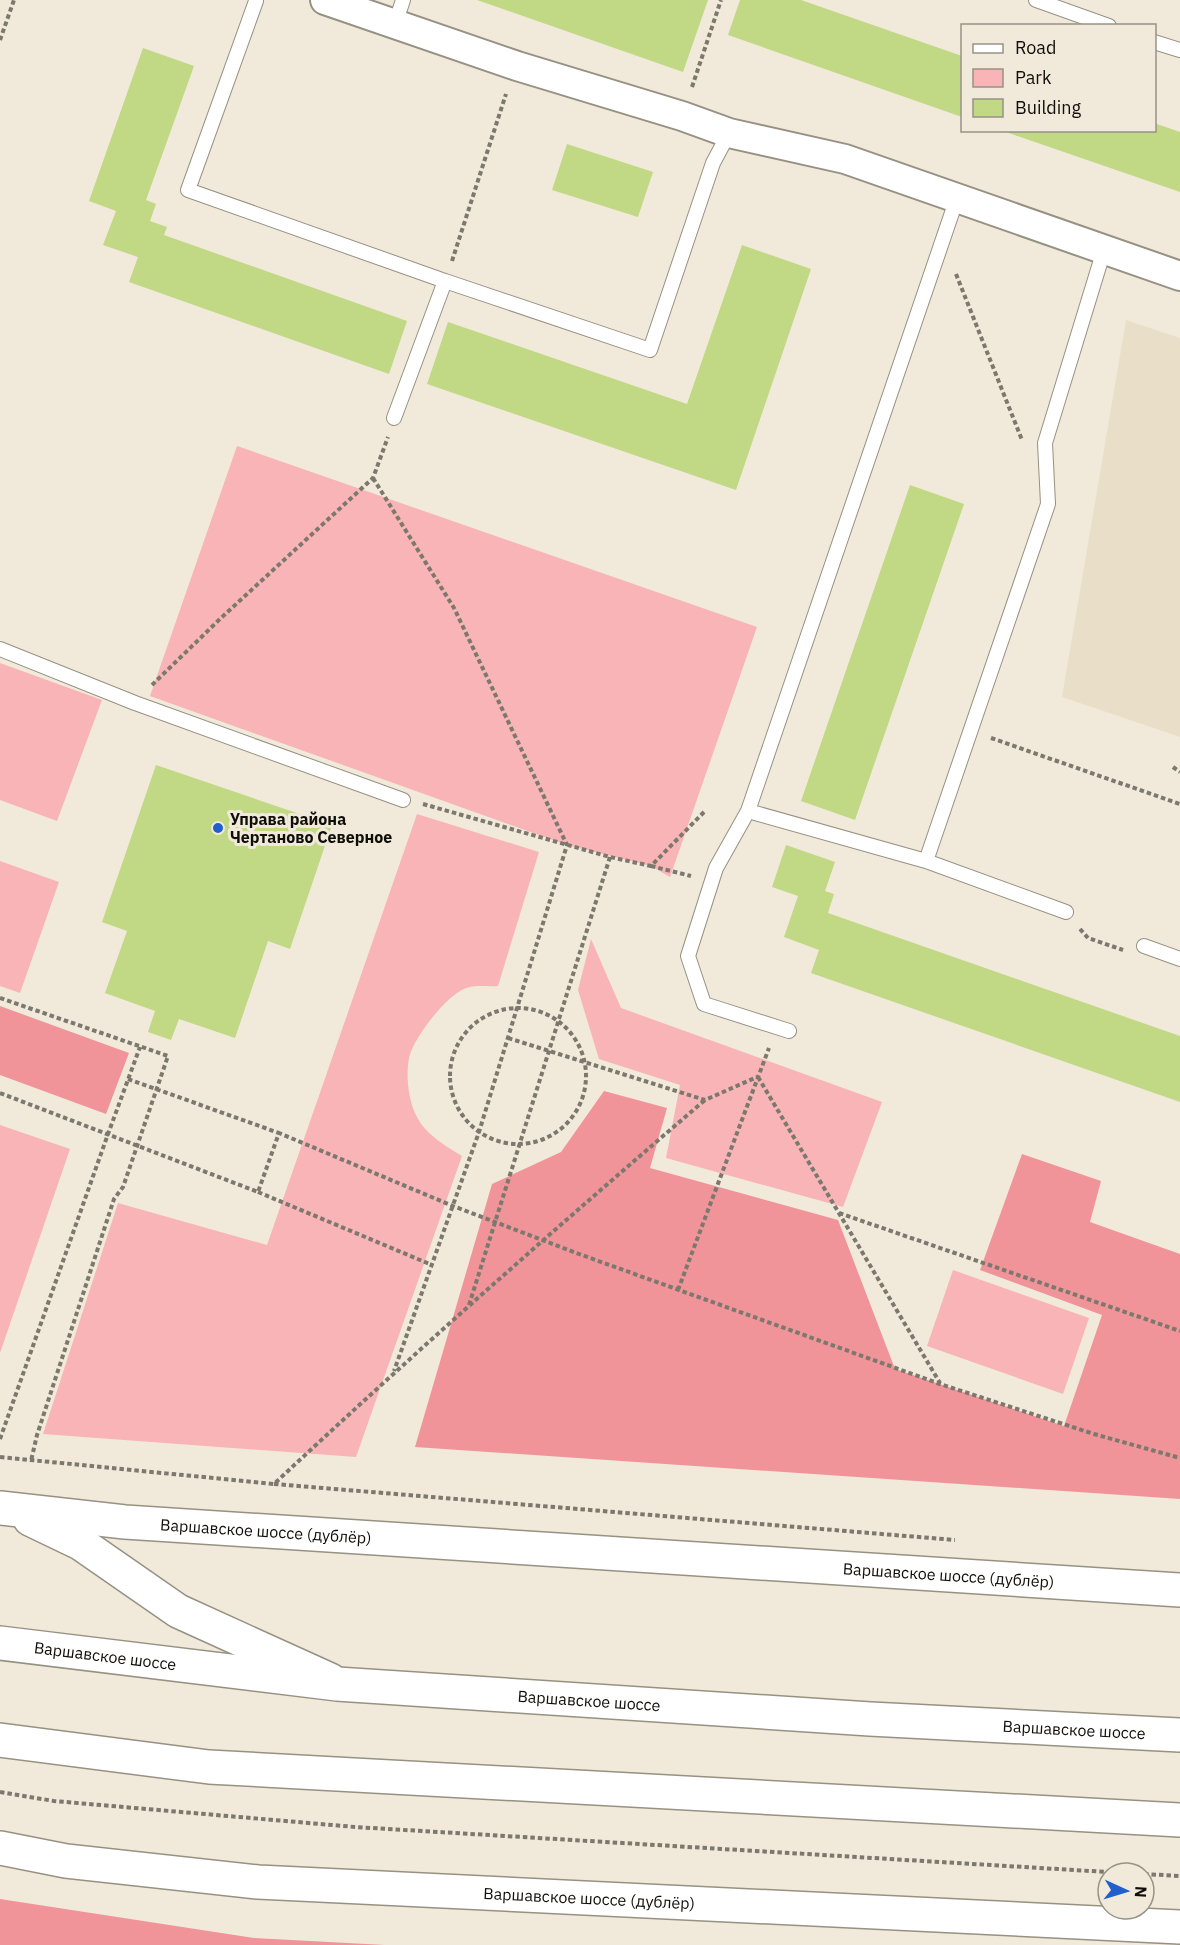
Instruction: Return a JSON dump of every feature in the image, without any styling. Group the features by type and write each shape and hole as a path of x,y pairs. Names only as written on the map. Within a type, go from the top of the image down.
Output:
{"main road":[{"name":"Варшавское шоссе (дублёр)","path":"4,1508 125,1522 1180,1590"},
{"path":"4,1508 80,1543 178,1611 337,1683"},
{"name":"Варшавское шоссе","path":"0,1642 337,1683 870,1719 1180,1735"},
{"path":"0,1740 208,1767 1180,1820"},
{"name":"Варшавское шоссе (дублёр)","path":"0,1848 66,1861 258,1882 1180,1928"}],"street":[{"path":"325,0 399,12 517,66 682,116 729,133 845,159 1180,276"}],"lane":[{"path":"1036,0 1103,24"},
{"path":"256,1 188,190 445,281 650,350 713,163 729,133"},
{"path":"1156,42 1180,50"},
{"path":"783,1030 704,1004 688,956 716,868 748,811 957,198"},
{"path":"926,861 1048,504 1045,443 1104,250"},
{"path":"394,418 445,281"},
{"path":"0,649 135,703 403,800"},
{"path":"748,811 926,861 1066,912"},
{"path":"1144,946 1180,959"}],"path":[{"path":"0,40 14,0"},
{"path":"682,116 722,0"},
{"path":"445,281 507,89 517,66"},
{"path":"942,240 1026,449"},
{"path":"135,703 221,618 373,478 394,418"},
{"path":"373,478 454,608 567,844 479,1132 394,1371"},
{"path":"971,732 1180,804"},
{"path":"1173,767 1180,772"},
{"path":"427,805 610,857 685,874"},
{"path":"651,866 706,810"},
{"path":"468,1308 610,857"},
{"path":"1088,938 1125,951"},
{"path":"0,998 168,1056 123,1186 114,1199 37,1435 31,1461"},
{"path":"509,1008 517,1009 530,1009 551,1017 568,1030 581,1050 586,1072 583,1095 573,1116 557,1132 537,1142 514,1145 492,1140 472,1128 458,1110 450,1088 450,1066 457,1045 470,1028 487,1015 509,1008"},
{"path":"678,1290 758,1077 783,1030"},
{"path":"508,1038 705,1100"},
{"path":"0,1440 140,1047"},
{"path":"274,1484 394,1371 468,1308 541,1240 705,1100 758,1077"},
{"path":"758,1077 940,1384"},
{"path":"128,1079 279,1133 496,1223 678,1290 940,1384 1094,1434 1180,1458"},
{"path":"0,1093 258,1192 432,1265"},
{"path":"258,1192 279,1133"},
{"path":"839,1213 1180,1331"},
{"path":"0,1457 274,1484 965,1541"},
{"path":"0,1792 54,1801 355,1827 1096,1871"},
{"path":"1156,1875 1180,1876"}],"shaded area":[{"path":"1126,320 1180,338 1180,737 1062,697"},
{"path":"0,1006 129,1053 106,1114 0,1075"},
{"path":"604,1091 667,1108 650,1168 838,1220 895,1369 1064,1426 1102,1315 980,1270 1022,1154 1101,1181 1090,1222 1180,1254 1180,1499 415,1447 492,1184 561,1152"},
{"path":"0,1899 254,1938 385,1945 0,1945"}],"green space":[{"path":"237,446 757,627 670,877 651,866 567,845 150,696"},
{"path":"0,663 102,700 57,821 0,800"},
{"path":"417,814 539,852 498,986 470,987 453,996 435,1014 410,1054 408,1086 411,1103 417,1117 431,1135 462,1156 356,1457 43,1434 118,1203 267,1245"},
{"path":"0,861 59,882 20,993 0,986"},
{"path":"591,939 621,1008 882,1102 843,1207 666,1158 680,1085 599,1059 578,990"},
{"path":"0,1125 70,1149 0,1353"},
{"path":"953,1270 1089,1318 1063,1394 927,1346"}],"building":[{"path":"477,0 708,0 683,72"},
{"path":"740,0 801,0 961,56 961,117 728,35"},
{"path":"143,48 194,66 146,200 156,204 150,221 167,227 164,235 407,321 389,374 129,282 138,257 103,245 116,211 89,201"},
{"path":"1156,124 1180,132 1180,192 1006,132 1156,132"},
{"path":"567,144 653,172 638,217 552,190"},
{"path":"742,245 811,269 736,490 427,384 448,322 687,404"},
{"path":"910,485 964,504 855,820 801,801"},
{"path":"156,765 332,825 290,949 268,941 235,1038 179,1019 171,1040 148,1032 155,1011 105,993 127,931 102,922"},
{"path":"786,845 835,862 825,891 834,894 828,913 1180,1036 1180,1102 811,973 819,950 784,937 798,896 772,887"}],"place":[{"name":"Управа района Чертаново Северное","path":"218,828"}]}
